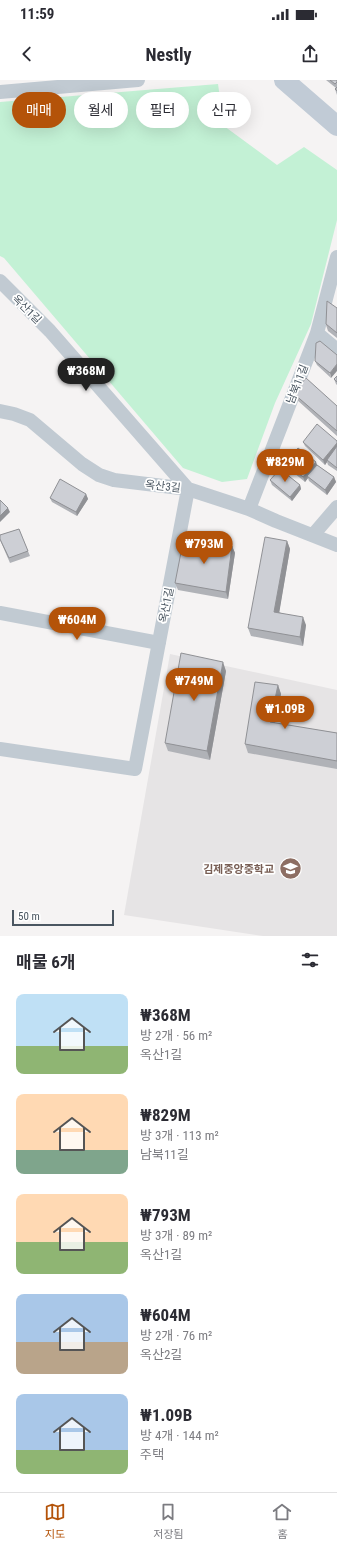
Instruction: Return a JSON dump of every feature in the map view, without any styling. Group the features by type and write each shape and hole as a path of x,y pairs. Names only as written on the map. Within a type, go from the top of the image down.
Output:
{"main road":[{"path":"284,80 337,126"}],"street":[{"path":"0,92 138,80"},
{"name":"남북11길","path":"249,508 317,333 337,257"},
{"name":"옥산1길","path":"0,281 50,331 188,489 135,769 0,749"},
{"path":"317,333 337,350"},
{"name":"옥산3길","path":"0,411 30,420 82,464 99,475 114,480 188,489 249,508 276,521 337,545"},
{"path":"313,535 337,507"},
{"path":"0,613 159,644"}],"shaded area":[{"name":"김제중앙중학교","path":"170,654 337,690 337,936 263,936 124,915"}],"green space":[{"path":"218,84 219,92 197,92 197,128 227,128 277,165 304,147 337,170 337,220 311,324 275,403 247,479 222,482 183,468 4,258 0,256 0,102 12,101 12,128 66,128 66,97 74,96 74,128 128,128 128,92 121,92"}],"building":[{"path":"330,80 337,80 337,82 335,84"},
{"path":"327,301 337,308 337,333 326,324"},
{"path":"320,341 337,355 337,364 330,373 315,361 316,343"},
{"path":"306,378 337,406 337,431 293,393"},
{"path":"317,424 337,441 323,460 303,442"},
{"path":"337,446 337,468 327,460"},
{"path":"298,448 316,462 303,477 286,463"},
{"path":"317,465 334,477 325,490 307,476"},
{"path":"280,469 300,485 290,497 270,480"},
{"path":"60,479 86,494 76,512 50,498"},
{"path":"0,500 8,508 0,516"},
{"path":"19,529 28,551 9,558 0,539 0,535"},
{"path":"184,537 232,546 226,592 175,583"},
{"path":"265,537 287,541 274,612 303,617 300,637 248,628"},
{"path":"181,653 223,662 207,751 165,743"},
{"path":"255,682 278,685 270,722 337,733 337,761 245,744"}],"place":[{"name":"김제중앙중학교","path":"290,869"}]}
